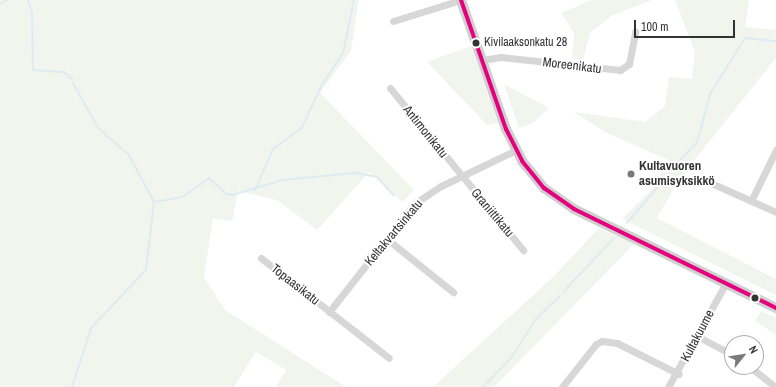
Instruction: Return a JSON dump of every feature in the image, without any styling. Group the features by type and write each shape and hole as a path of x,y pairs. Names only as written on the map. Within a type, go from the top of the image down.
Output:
{"street":[{"path":"393,21 461,0 516,150 533,177 557,199 776,308"},
{"name":"Moreenikatu","path":"482,60 501,57 620,70 630,64 635,32"},
{"name":"Antimonikatu","path":"390,88 461,176"},
{"name":"Keltakvartsinkatu","path":"329,312 414,204 461,176 516,150"},
{"path":"752,199 776,150"},
{"name":"Graniittikatu","path":"461,176 523,250"},
{"path":"711,183 752,199 776,212"},
{"path":"387,239 453,292"},
{"name":"Topaasikatu","path":"261,258 389,358"},
{"name":"Kultakuume","path":"668,387 678,374 726,283"},
{"path":"698,336 724,351"},
{"path":"562,387 602,341 617,343 678,374"},
{"path":"760,375 776,387"}],"shaded area":[{"path":"0,0 359,0 351,51 320,93 414,190 402,202 369,172 317,230 277,200 238,191 232,221 213,218 204,277 225,310 346,387 276,387 286,370 256,352 234,387 0,387"},
{"path":"592,0 652,0 611,16 590,33 583,60 572,58 574,33 561,13"},
{"path":"675,0 749,0 745,27 776,30 776,58 680,178 657,218 776,279 776,295 622,219 651,190 668,160 605,132 574,112 645,122 665,106 669,77 692,79 695,52"},
{"path":"471,46 498,123 487,125 427,62"},
{"path":"504,84 549,108 533,123 519,128"},
{"path":"599,228 634,244 494,387 433,387 553,277"},
{"path":"761,311 776,318 776,335 755,321"}],"waterway":[{"path":"0,4 7,0"},
{"path":"28,0 32,13 33,70 64,72 72,79"},
{"path":"255,190 273,149 301,129 322,85 343,53 354,0"},
{"path":"676,164 697,142 710,94 745,38 776,41"},
{"path":"72,387 91,328 146,270 154,202 129,155 98,128 73,83"},
{"path":"627,223 672,170"},
{"path":"154,202 182,197 209,178 226,194 233,195 282,180 355,173 377,177 394,196"},
{"path":"564,291 614,238"},
{"path":"483,387 511,358 536,319 560,296"}],"transit line":[{"path":"461,0 506,129 522,161 544,188 574,209 776,308"}],"place":[{"name":"Kivilaaksonkatu 28","path":"476,43"},
{"name":"Kultavuoren asumisyksikkö","path":"631,174"}]}
